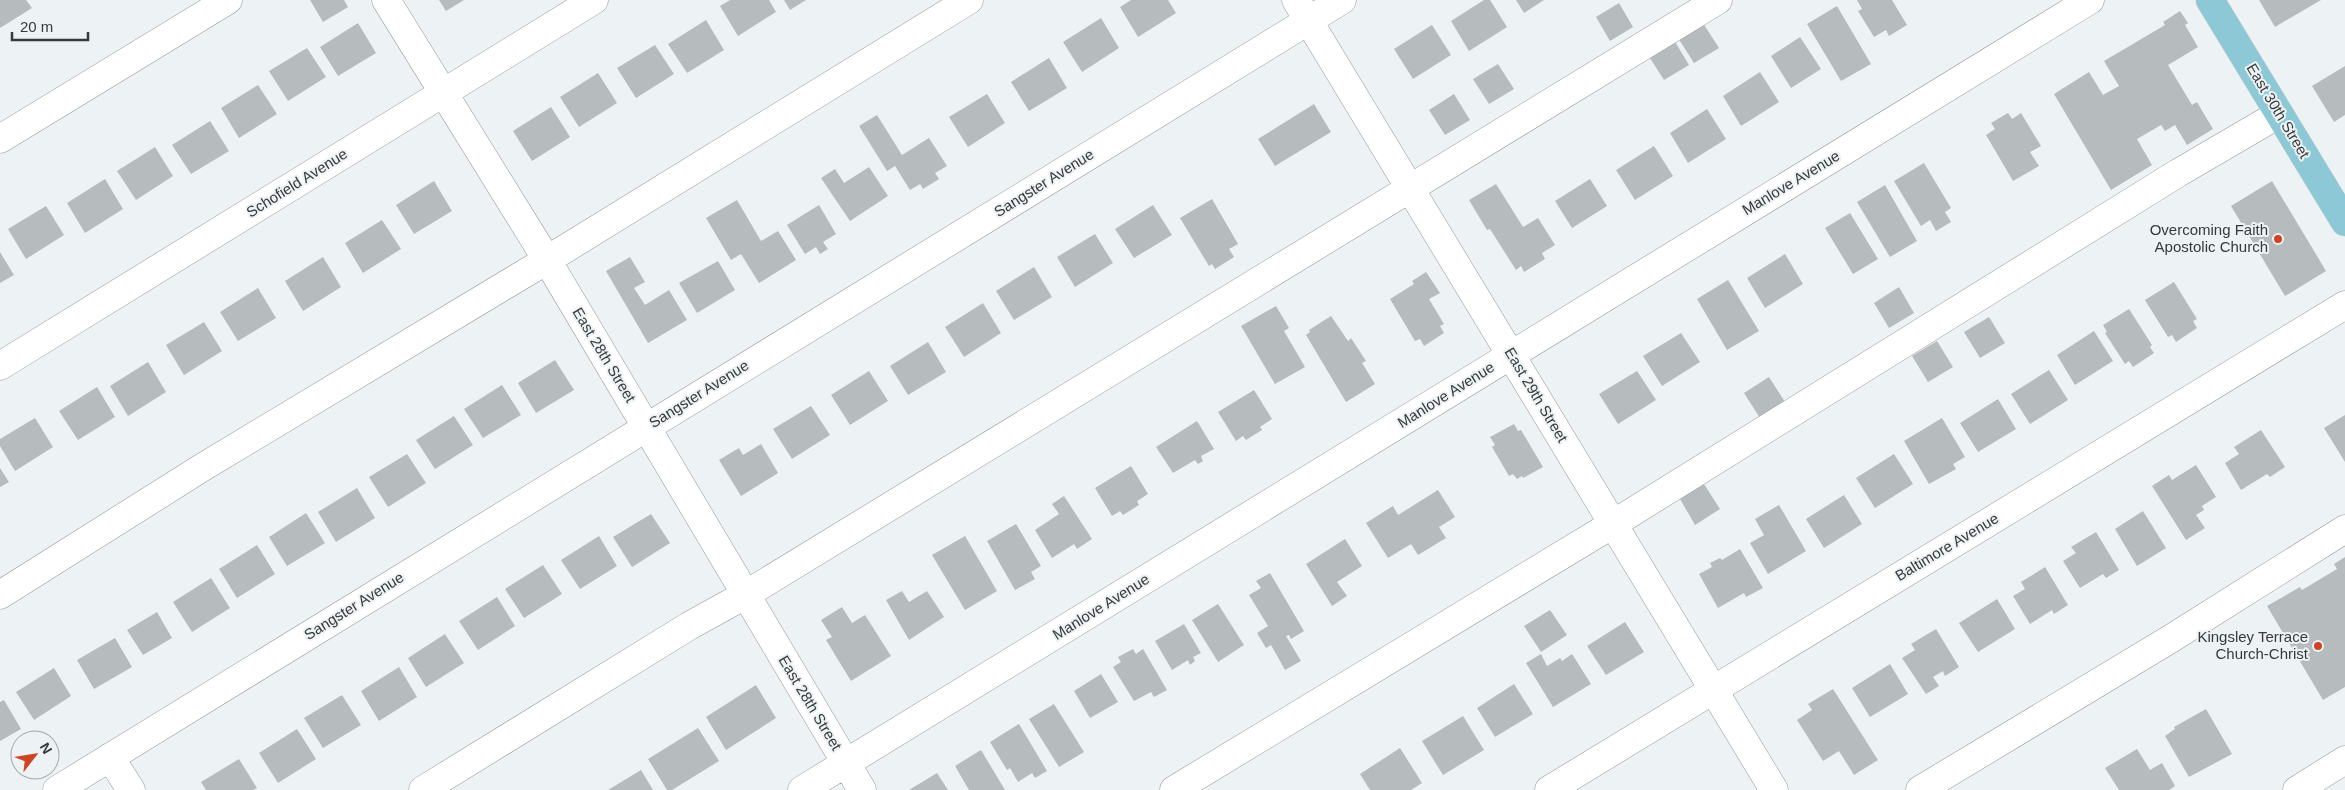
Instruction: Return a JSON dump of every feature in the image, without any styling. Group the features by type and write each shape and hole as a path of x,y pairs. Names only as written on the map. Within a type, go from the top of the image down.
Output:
{"main road":[{"name":"East 30th Street","path":"2210,0 2345,222"}],"street":[{"path":"0,139 228,0"},
{"name":"East 28th Street","path":"386,0 548,260 862,790"},
{"name":"Schofield Avenue","path":"0,366 594,0"},
{"path":"0,595 203,467 548,260 969,0"},
{"name":"Sangster Avenue","path":"57,790 647,427 1303,10 1342,0"},
{"path":"423,790 1718,0"},
{"name":"Manlove Avenue","path":"802,790 2090,0"},
{"name":"East 29th Street","path":"1303,10 1774,790"},
{"path":"1174,790 1614,524 2178,173 2279,114"},
{"name":"Baltimore Avenue","path":"1549,790 2345,305"},
{"path":"1920,790 2172,638 2345,529"},
{"path":"110,757 130,790"},
{"path":"2297,790 2345,760"}],"building":[{"path":"0,0 26,0 32,8 0,28"},
{"path":"310,0 344,0 348,7 323,22"},
{"path":"439,0 464,0 446,11"},
{"path":"730,0 769,0 776,12 738,36 720,6"},
{"path":"784,0 806,0 790,10"},
{"path":"1131,0 1168,0 1176,13 1138,37 1120,7"},
{"path":"1484,0 1490,0 1507,27 1469,51 1451,21"},
{"path":"1516,0 1544,0 1524,13"},
{"path":"1857,0 1892,0 1907,25 1889,36 1886,30 1874,37 1858,11 1862,9"},
{"path":"2259,0 2321,0 2275,27"},
{"path":"1619,3 1633,27 1610,41 1596,17"},
{"path":"1837,6 1871,64 1841,81 1807,24"},
{"path":"2180,11 2188,23 2185,25 2198,47 2168,65 2192,105 2197,102 2213,129 2187,145 2175,125 2165,131 2161,125 2137,139 2152,165 2111,190 2054,94 2089,72 2103,95 2119,86 2104,61 2165,25 2163,22"},
{"path":"1101,18 1119,48 1082,72 1063,42"},
{"path":"706,20 724,50 687,73 668,44"},
{"path":"358,23 376,53 338,76 320,47"},
{"path":"1703,23 1719,48 1694,63 1678,38"},
{"path":"1432,25 1451,55 1413,79 1394,49"},
{"path":"1800,37 1821,69 1791,88 1771,56"},
{"path":"1674,40 1689,65 1664,80 1648,55"},
{"path":"655,45 674,74 636,98 617,68"},
{"path":"307,48 326,77 288,101 269,71"},
{"path":"1049,58 1067,88 1029,111 1011,82"},
{"path":"1498,64 1514,89 1489,104 1473,79"},
{"path":"2345,66 2345,115 2334,122 2312,86"},
{"path":"1760,72 1779,102 1741,126 1723,96"},
{"path":"598,73 617,103 579,127 560,97"},
{"path":"258,85 277,114 239,138 221,108"},
{"path":"987,94 1005,123 968,147 949,117"},
{"path":"1454,94 1470,120 1445,135 1429,110"},
{"path":"1314,104 1331,132 1275,166 1258,139"},
{"path":"551,107 570,137 532,161 513,131"},
{"path":"1707,109 1726,139 1688,163 1670,133"},
{"path":"2008,113 2012,119 2021,113 2041,146 2030,152 2039,166 2013,181 1986,135 1995,129 1991,123"},
{"path":"877,115 902,155 929,138 947,166 935,173 939,179 923,189 920,184 910,190 895,166 887,171 859,126"},
{"path":"210,121 229,151 191,174 172,145"},
{"path":"1654,146 1673,176 1635,200 1616,170"},
{"path":"155,147 173,176 136,200 117,171"},
{"path":"1924,163 1951,208 1945,212 1951,222 1936,231 1930,220 1921,226 1894,181"},
{"path":"869,167 888,196 850,221 821,178 835,169 844,183"},
{"path":"105,179 123,209 85,233 67,203"},
{"path":"1590,179 1607,206 1572,228 1555,201"},
{"path":"434,181 452,211 414,234 396,205"},
{"name":"Overcoming Faith Apostolic Church","path":"2272,181 2326,271 2285,296 2231,206"},
{"path":"1496,184 1523,227 1538,218 1555,245 1542,253 1545,259 1524,272 1521,266 1516,270 1490,229 1487,230 1469,200"},
{"path":"1885,185 1917,241 1890,257 1857,202"},
{"path":"1212,199 1238,244 1229,249 1234,257 1215,269 1212,264 1209,266 1180,218"},
{"path":"737,200 761,241 778,231 796,260 759,283 741,254 731,260 706,218"},
{"path":"819,205 836,234 823,242 828,249 820,254 816,247 805,254 787,225"},
{"path":"1153,205 1172,235 1134,258 1115,229"},
{"path":"46,206 64,235 26,259 8,229"},
{"path":"1850,213 1878,259 1853,274 1825,228"},
{"path":"382,220 401,249 363,273 345,243"},
{"path":"1095,234 1113,263 1075,287 1057,257"},
{"path":"0,252 14,275 0,283"},
{"path":"1785,254 1803,284 1765,308 1747,278"},
{"path":"323,257 341,287 303,311 285,281"},
{"path":"630,257 645,282 634,288 645,305 669,290 687,320 648,343 606,271"},
{"path":"718,261 735,290 697,313 679,283"},
{"path":"1034,267 1052,297 1014,320 996,291"},
{"path":"1426,272 1440,293 1429,299 1444,324 1440,326 1444,333 1424,346 1420,339 1415,341 1390,299 1414,284 1412,281"},
{"path":"1728,280 1759,331 1727,350 1697,299"},
{"path":"2174,282 2197,319 2193,321 2197,328 2176,342 2172,335 2168,337 2145,300"},
{"path":"1899,287 1914,313 1889,328 1874,303"},
{"path":"258,288 276,318 238,341 220,312"},
{"path":"983,303 1001,333 964,357 945,327"},
{"path":"1276,306 1289,328 1284,331 1305,367 1275,384 1241,326"},
{"path":"2129,309 2152,345 2150,347 2154,353 2133,367 2129,361 2125,364 2105,333 2107,332 2103,325"},
{"path":"1331,316 1348,341 1351,338 1366,361 1362,363 1375,384 1346,402 1306,335 1310,332 1309,330"},
{"path":"1989,317 2005,343 1980,358 1964,332"},
{"path":"204,322 222,351 184,375 166,345"},
{"path":"2094,331 2113,361 2075,385 2057,355"},
{"path":"1681,333 1700,362 1662,386 1643,356"},
{"path":"1937,341 1953,367 1928,382 1912,356"},
{"path":"928,342 946,372 908,395 890,366"},
{"path":"555,360 574,390 536,413 518,383"},
{"path":"148,362 166,392 128,416 110,386"},
{"path":"2049,370 2068,400 2030,424 2011,394"},
{"path":"869,371 888,401 850,425 831,395"},
{"path":"1637,371 1656,400 1618,424 1599,394"},
{"path":"1769,377 1785,402 1760,418 1744,393"},
{"path":"502,385 521,415 483,438 464,409"},
{"path":"97,387 115,417 78,440 59,411"},
{"path":"1254,390 1272,419 1260,427 1262,430 1246,440 1243,436 1236,441 1218,412"},
{"path":"1998,399 2016,429 1978,452 1960,423"},
{"path":"811,406 830,435 792,459 773,429"},
{"path":"2345,415 2345,462 2324,428"},
{"path":"454,416 473,445 435,469 416,440"},
{"path":"35,418 53,447 15,471 0,446 0,439"},
{"path":"1942,418 1965,457 1953,464 1956,469 1929,484 1904,441"},
{"path":"1197,421 1214,449 1201,456 1203,461 1198,464 1195,460 1173,473 1156,447"},
{"path":"1514,424 1518,431 1521,430 1543,467 1523,478 1522,476 1517,479 1513,474 1509,476 1492,447 1495,445 1490,437"},
{"path":"2261,430 2285,467 2270,477 2267,474 2241,490 2225,463 2239,454 2234,447"},
{"path":"761,444 778,473 741,496 719,460 739,448 743,455"},
{"path":"407,454 426,483 388,507 369,477"},
{"path":"1894,454 1913,484 1875,508 1856,478"},
{"path":"2196,465 2216,497 2202,506 2204,510 2196,515 2205,528 2186,540 2152,486 2169,475 2172,480"},
{"path":"1131,466 1148,494 1137,501 1139,505 1123,515 1120,511 1112,516 1095,488"},
{"path":"0,468 9,482 0,487"},
{"path":"1704,484 1720,509 1695,525 1680,499"},
{"path":"357,488 375,518 336,542 318,512"},
{"path":"1438,490 1455,517 1439,527 1446,538 1418,555 1411,544 1388,558 1366,523 1393,506 1398,515"},
{"path":"1844,495 1862,524 1824,548 1806,519"},
{"path":"1064,496 1092,539 1077,549 1074,544 1052,558 1035,530 1059,514 1052,504"},
{"path":"1779,505 1806,551 1768,574 1750,543 1764,535 1755,519"},
{"path":"2143,511 2166,548 2137,566 2115,529"},
{"path":"306,513 325,543 287,566 269,537"},
{"path":"651,514 670,543 632,567 613,537"},
{"path":"1016,524 1041,566 1031,572 1035,579 1015,590 987,541"},
{"path":"2096,532 2119,570 2106,578 2103,574 2080,588 2063,561 2076,553 2071,547"},
{"path":"599,536 617,566 580,589 561,560"},
{"path":"965,536 997,591 965,610 932,555"},
{"path":"1345,539 1362,566 1337,582 1347,596 1332,606 1306,564"},
{"path":"257,545 275,574 237,598 219,569"},
{"path":"1740,549 1763,588 1746,597 1744,593 1718,608 1699,574 1712,567 1710,563 1720,558 1722,560"},
{"name":"Kingsley Terrace Church-Christ","path":"2345,557 2345,687 2323,700 2267,606 2300,587 2302,590 2337,569 2334,564"},
{"path":"543,565 562,594 524,618 505,589"},
{"path":"2045,567 2068,605 2054,614 2052,610 2030,624 2013,596 2025,589 2021,582"},
{"path":"1270,573 1304,631 1291,639 1289,635 1286,636 1301,661 1285,670 1271,645 1266,648 1257,633 1268,626 1249,595 1261,588 1256,581"},
{"path":"211,578 230,608 192,632 173,602"},
{"path":"902,591 909,602 927,591 944,617 909,640 886,600"},
{"path":"497,597 515,626 478,650 459,621"},
{"path":"1997,599 2015,629 1978,652 1959,623"},
{"path":"1218,604 1244,645 1218,662 1192,620"},
{"path":"842,607 852,623 865,615 891,656 851,681 826,640 832,637 821,620"},
{"path":"1550,610 1567,635 1541,652 1524,626"},
{"path":"157,612 172,638 143,655 127,630"},
{"path":"1625,622 1644,652 1606,675 1587,646"},
{"path":"1184,624 1201,653 1193,657 1195,661 1190,665 1188,660 1172,670 1155,641"},
{"path":"1936,629 1959,667 1945,676 1943,671 1933,677 1939,686 1926,694 1902,658 1915,650 1911,644"},
{"path":"445,634 464,663 426,687 408,658"},
{"path":"115,638 132,667 94,689 77,660"},
{"path":"1133,649 1136,654 1143,649 1167,690 1154,697 1151,692 1134,701 1113,667 1121,662 1118,657"},
{"path":"1541,654 1547,666 1560,658 1562,661 1572,654 1591,684 1553,707 1526,663"},
{"path":"1890,664 1908,694 1870,717 1852,688"},
{"path":"399,667 417,697 379,721 361,691"},
{"path":"54,668 71,696 34,720 16,692"},
{"path":"1101,674 1118,702 1090,718 1074,691"},
{"path":"1514,684 1533,714 1495,737 1477,708"},
{"path":"756,685 776,718 726,750 706,717"},
{"path":"1833,689 1878,760 1854,775 1839,751 1823,761 1797,720 1812,710 1808,704"},
{"path":"342,695 361,725 323,748 304,718"},
{"path":"4,700 21,729 10,730 10,735 0,741 0,702"},
{"path":"1054,704 1084,752 1059,767 1029,719"},
{"path":"2206,709 2232,754 2189,777 2165,736 2175,729 2174,727"},
{"path":"1463,716 1484,750 1443,775 1422,741"},
{"path":"1019,724 1047,771 1035,778 1032,773 1018,782 1010,768 1007,770 990,742"},
{"path":"698,728 719,761 672,790 667,790 648,759"},
{"path":"297,729 316,759 278,783 259,753"},
{"path":"1400,748 1422,783 1411,790 1370,790 1360,774"},
{"path":"2137,749 2150,770 2162,763 2175,786 2169,790 2119,790 2105,768"},
{"path":"981,750 1005,790 969,790 955,766"},
{"path":"239,759 257,788 253,790 206,790 201,782"},
{"path":"641,770 653,790 608,790"},
{"path":"937,773 948,790 909,790"}],"place":[{"name":"Overcoming Faith Apostolic Church","path":"2278,239"},
{"name":"Kingsley Terrace Church-Christ","path":"2318,646"}]}
